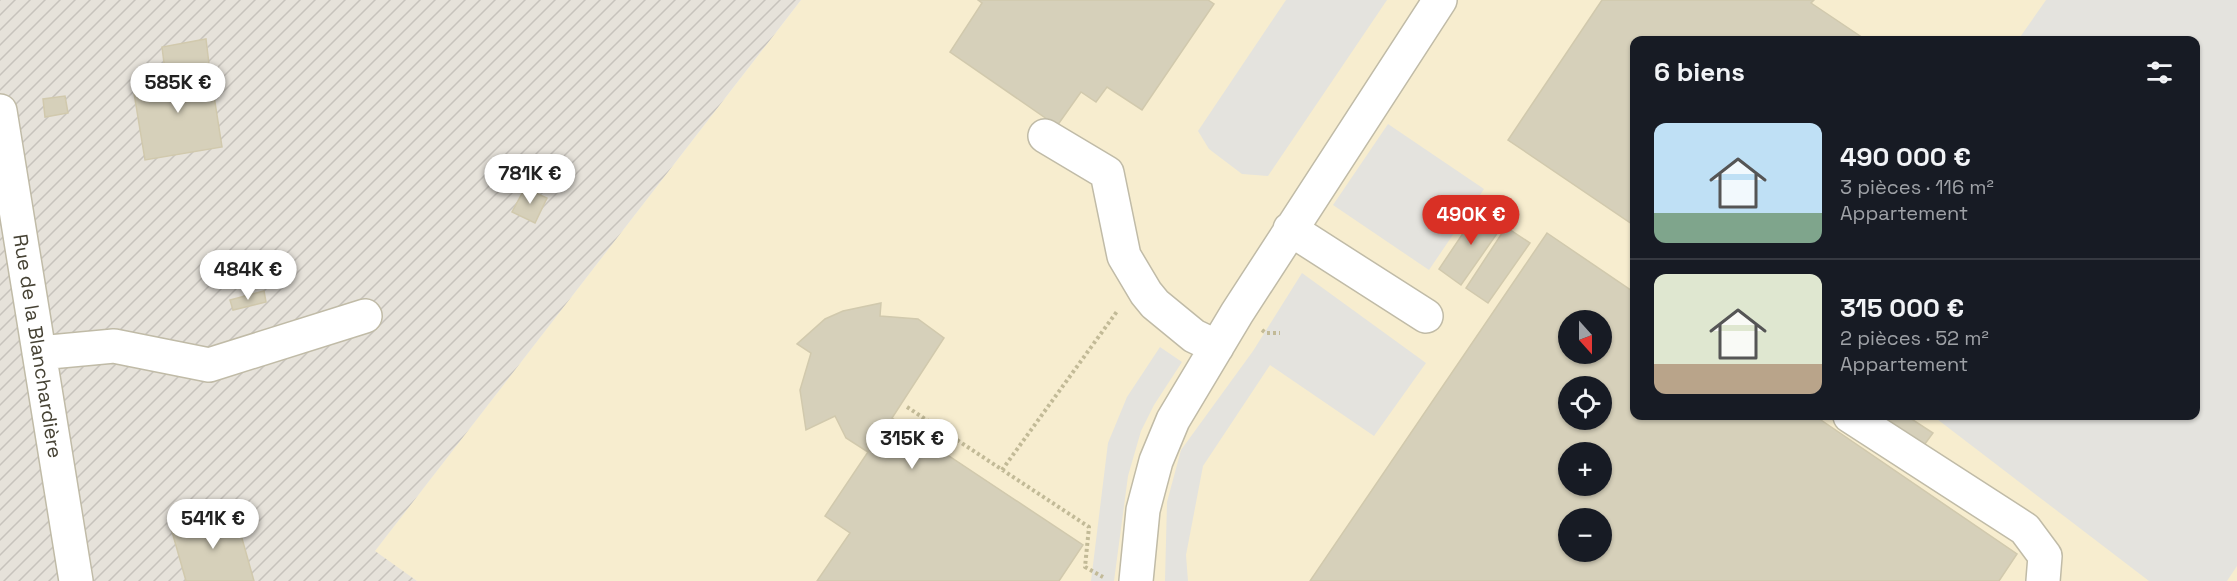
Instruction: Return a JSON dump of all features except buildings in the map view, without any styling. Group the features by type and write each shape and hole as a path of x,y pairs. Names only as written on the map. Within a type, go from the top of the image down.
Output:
{"street":[{"path":"1136,581 1143,510 1156,461 1173,420 1290,229 1440,0"},
{"name":"Rue de la Blanchardière","path":"0,111 76,581"},
{"path":"1045,136 1107,172 1124,256 1139,281 1155,304 1194,336 1217,347"},
{"path":"1290,229 1426,316"},
{"path":"39,353 114,346 209,364 365,316"},
{"path":"1856,420 2025,530 2044,556 2043,581"}],"path":[{"path":"1002,470 1139,281"},
{"path":"1237,313 1266,333 1280,333"},
{"path":"907,407 1089,527 1085,567 1111,581"}],"shaded area":[{"path":"0,0 801,0 375,551 417,581 0,581"},
{"path":"801,0 2237,0 2237,581 417,581 374,552"},
{"path":"1286,0 1387,0 1268,176 1242,174 1209,149 1198,131"},
{"path":"2046,0 2237,0 2237,566 2227,581 2149,581 1938,420 2200,420 2200,36 2021,36"},
{"path":"1388,124 1484,189 1429,270 1333,205"},
{"path":"1302,273 1426,363 1374,436 1270,365 1203,466 1186,555 1188,581 1165,581 1167,502 1181,450 1253,351"},
{"path":"1160,347 1182,362 1154,405 1141,431 1128,476 1114,581 1091,581 1108,443 1127,397"}]}
